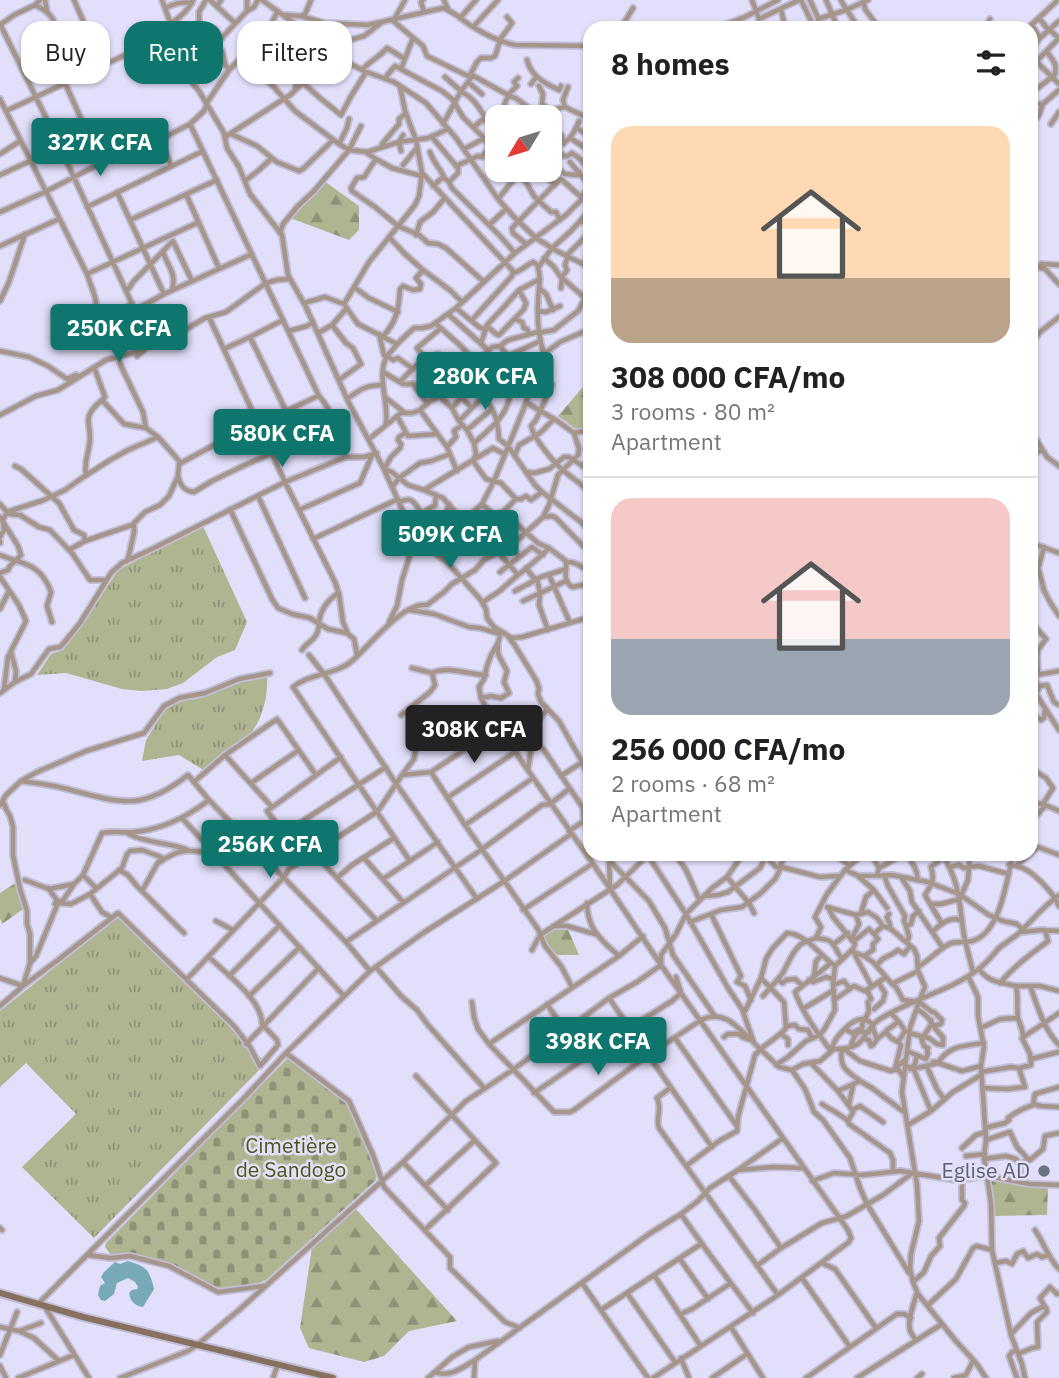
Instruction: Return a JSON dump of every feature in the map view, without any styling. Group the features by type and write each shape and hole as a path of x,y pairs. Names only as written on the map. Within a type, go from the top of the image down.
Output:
{"street":[{"path":"21,65 0,25 42,0 54,21"},
{"path":"74,0 84,21"},
{"path":"162,0 170,21"},
{"path":"199,20 199,12 208,0 229,14 235,23"},
{"path":"217,6 221,0"},
{"path":"247,0 247,11"},
{"path":"223,37 261,0 291,21"},
{"path":"301,16 305,14 311,0"},
{"path":"393,18 404,0"},
{"path":"444,0 449,10"},
{"path":"460,18 476,0"},
{"path":"473,27 496,0"},
{"path":"752,0 758,19 800,0 810,21"},
{"path":"732,21 778,0"},
{"path":"810,0 819,21"},
{"path":"826,0 835,21"},
{"path":"841,0 855,21"},
{"path":"165,8 192,1 188,9 174,21"},
{"path":"420,1 424,12"},
{"path":"818,18 832,16 866,1"},
{"path":"866,1 865,9 874,21"},
{"path":"1037,21 1057,3"},
{"path":"35,5 47,11"},
{"path":"281,13 325,23 368,25 443,8 500,41 515,45 583,46"},
{"path":"625,21 633,8"},
{"path":"781,9 783,21"},
{"path":"275,21 281,13"},
{"path":"443,124 454,104 460,100 461,92 479,59 495,56 504,33 514,24 507,17"},
{"path":"393,18 424,46 427,55 468,75 482,94"},
{"path":"1038,60 1059,38 1040,18"},
{"path":"352,39 365,36 383,21"},
{"path":"1038,40 1059,21"},
{"path":"401,69 414,38"},
{"path":"304,84 341,115 370,61 387,48 405,59"},
{"path":"1038,88 1052,78 1056,71 1056,64 1047,51"},
{"path":"223,55 229,70"},
{"path":"527,60 536,77 559,90 561,86"},
{"path":"0,212 190,124 204,111 208,101 237,62"},
{"path":"352,64 400,85 426,103 464,149 506,209 536,238 583,264"},
{"path":"1038,64 1059,87 1043,104 1038,116"},
{"path":"386,78 395,66 452,99 463,117 485,139 464,149"},
{"path":"445,77 466,94 485,116"},
{"path":"531,84 536,77"},
{"path":"470,78 526,105"},
{"path":"505,105 508,95 517,86 514,82 518,78"},
{"path":"30,84 127,291 149,346"},
{"path":"6,111 63,84"},
{"path":"65,84 101,163"},
{"path":"194,84 217,121 253,199 282,236 289,279 304,303 347,399 406,518 412,537 410,555 397,606 389,623"},
{"path":"271,84 295,111 349,150 367,152 432,136 448,129"},
{"path":"295,91 296,84"},
{"path":"225,137 285,99 302,84"},
{"path":"318,333 332,325 346,306 369,262 418,200 422,175 416,140 400,85"},
{"path":"539,86 544,105"},
{"path":"565,107 568,87"},
{"path":"0,99 87,274 99,321 108,339 114,344 121,366 143,412 146,428"},
{"path":"1038,104 1043,104"},
{"path":"562,108 583,116"},
{"path":"1051,124 1059,112"},
{"path":"382,144 406,113"},
{"path":"474,127 482,118 485,120"},
{"path":"339,144 349,119"},
{"path":"563,144 577,128 579,121"},
{"path":"55,136 83,123"},
{"path":"190,124 319,396 336,422 346,457"},
{"path":"280,233 283,224 297,207 349,150 361,126"},
{"path":"577,128 583,132"},
{"path":"231,134 257,146 285,166 299,171 333,140"},
{"path":"401,151 399,142 402,135"},
{"path":"432,136 456,166 458,173 449,182"},
{"path":"562,136 563,144"},
{"path":"570,138 583,146"},
{"path":"161,139 171,166"},
{"path":"0,154 20,141"},
{"path":"403,165 417,148"},
{"path":"87,206 204,151"},
{"path":"367,152 392,168 422,175 513,273"},
{"path":"430,152 432,160 455,191 515,253"},
{"path":"562,154 568,156 572,153 583,163"},
{"path":"456,166 485,154"},
{"path":"244,181 272,158"},
{"path":"376,159 364,177 358,177 351,190 398,226 428,243 446,247 483,281"},
{"path":"0,173 30,161"},
{"path":"570,162 583,178"},
{"path":"562,172 577,175 583,173"},
{"path":"562,178 565,174"},
{"path":"433,186 444,177"},
{"path":"130,220 217,180"},
{"path":"386,424 383,364 387,356 414,328 435,323 448,314 504,262 560,220 580,201 581,197 562,180"},
{"path":"498,199 512,182"},
{"path":"527,182 533,195 551,212 556,212 560,220"},
{"path":"552,182 555,185"},
{"path":"526,244 513,233 512,228 558,182"},
{"path":"117,192 164,294"},
{"path":"186,194 219,268"},
{"path":"416,235 419,222 433,212 444,199"},
{"path":"489,225 506,209"},
{"path":"0,246 58,219"},
{"path":"544,354 538,332 541,278 538,269 552,248 581,220"},
{"path":"87,274 199,222"},
{"path":"0,301 25,234"},
{"path":"170,235 192,281"},
{"path":"389,237 462,302"},
{"path":"561,288 562,277 567,270 567,256 583,238"},
{"path":"127,291 173,241"},
{"path":"163,252 174,275 172,291"},
{"path":"135,310 252,254"},
{"path":"544,258 583,296"},
{"path":"472,320 513,273 521,271 533,262 539,266"},
{"path":"1038,267 1045,264 1059,265"},
{"path":"1038,267 1045,269 1059,284"},
{"path":"381,335 392,326 398,312 400,289 403,286 413,290 421,288 416,278 423,270"},
{"path":"481,343 486,328 519,290 541,278"},
{"path":"0,351 29,357 67,379 119,356 140,351 209,317 226,312 266,283 289,279"},
{"path":"354,287 369,298 398,312"},
{"path":"539,288 546,294 553,310"},
{"path":"456,307 472,320 499,335 524,309 526,304 519,290"},
{"path":"304,303 325,297 346,306 358,324 397,344"},
{"path":"369,439 397,416 419,410 440,396 488,349 500,346 508,340 557,328 579,310 583,302"},
{"path":"108,339 118,325 120,313 132,303"},
{"path":"538,311 546,312 560,306"},
{"path":"448,314 488,349"},
{"path":"209,317 338,593 341,616 348,634"},
{"path":"1038,335 1059,317"},
{"path":"515,318 522,322 529,334"},
{"path":"224,349 283,320"},
{"path":"289,331 313,322"},
{"path":"435,323 461,346 494,386 506,389 510,395 498,421 474,443"},
{"path":"332,325 353,348 360,362 339,380"},
{"path":"440,329 417,348 447,390"},
{"path":"443,540 482,504 526,403 538,362 561,341 583,332"},
{"path":"381,335 384,355 393,360 398,358 412,369"},
{"path":"250,337 286,411"},
{"path":"108,339 128,354 140,355 149,346"},
{"path":"452,408 508,356 540,341"},
{"path":"500,346 508,356"},
{"path":"400,382 425,359 438,354 462,376"},
{"path":"86,475 90,439 87,422 92,408 105,397 92,368"},
{"path":"0,415 36,396 58,390 92,368"},
{"path":"415,386 432,371"},
{"path":"383,372 403,384 412,384 429,402"},
{"path":"535,374 552,386 531,426 534,436 562,470 583,486"},
{"path":"426,378 467,430 474,443 476,454 473,461"},
{"path":"456,382 468,392"},
{"path":"347,399 370,385 383,385"},
{"path":"447,447 456,437 454,431 494,386"},
{"path":"429,402 434,391"},
{"path":"319,396 181,463 178,466 178,476 182,486 194,492 212,481 327,429 336,422"},
{"path":"384,396 405,413"},
{"path":"483,396 498,421 499,439 508,446 542,492 582,522"},
{"path":"462,398 472,408"},
{"path":"102,400 124,424 146,428 158,437 181,463"},
{"path":"410,861 293,687 352,661 389,623 423,603 427,605 452,584 475,570 484,560 512,545 543,517 555,483 562,470 578,455 579,449 574,433 526,403"},
{"path":"467,430 492,409"},
{"path":"419,410 447,447 457,471"},
{"path":"397,416 405,433 410,437 437,434"},
{"path":"515,456 519,445 553,420"},
{"path":"574,433 583,431"},
{"path":"384,469 400,448 398,440 405,433"},
{"path":"4,516 68,489 128,450 158,437"},
{"path":"1038,443 1059,466"},
{"path":"424,490 493,448 505,454"},
{"path":"1038,452 1042,450"},
{"path":"2,691 31,674 50,649 60,648 80,623 116,567 127,559 285,482 346,457 364,457 374,452"},
{"path":"299,510 360,483 374,452"},
{"path":"392,487 399,478 420,463 450,454"},
{"path":"526,472 534,473 549,468 564,457 569,457 582,466"},
{"path":"473,461 486,479 501,483 516,499"},
{"path":"15,466 22,469 60,503 74,530 84,535 85,541"},
{"path":"384,469 408,485 443,498 463,521"},
{"path":"69,550 85,541 133,525 145,512 166,499 178,476"},
{"path":"482,504 496,515 516,499 526,495 531,500 542,492"},
{"path":"258,496 305,598"},
{"path":"422,513 435,505 436,496"},
{"path":"313,538 398,501 411,500 443,540 447,562"},
{"path":"437,532 446,516 449,503"},
{"path":"0,504 21,555 2,576 26,621 10,650 2,691"},
{"path":"230,509 278,608 318,622 328,629 348,634 354,639 357,655"},
{"path":"503,512 538,542 566,561 566,581 572,587 583,585"},
{"path":"4,516 20,515 39,527 50,530 69,550 90,580 107,580"},
{"path":"0,540 4,530 4,516"},
{"path":"432,524 446,516"},
{"path":"543,517 556,518 583,546"},
{"path":"406,518 421,530 430,542 431,550"},
{"path":"127,559 134,533 133,525"},
{"path":"444,548 456,546 491,529 507,537"},
{"path":"412,537 447,562 483,603 487,618 485,630"},
{"path":"512,545 519,557"},
{"path":"1038,545 1059,553"},
{"path":"500,572 532,547 543,555"},
{"path":"1044,547 1039,566 1049,601 1059,616"},
{"path":"483,603 549,548"},
{"path":"499,553 518,575"},
{"path":"0,555 15,562 26,563 48,584 51,593 47,606 52,622"},
{"path":"515,591 570,562 583,567"},
{"path":"526,568 537,579 540,593 538,605 548,630"},
{"path":"549,575 569,623"},
{"path":"523,601 566,581"},
{"path":"0,609 9,591"},
{"path":"302,650 316,635 318,622 328,600 338,593"},
{"path":"409,610 434,614 469,627 513,638 583,619"},
{"path":"487,618 500,633"},
{"path":"1038,630 1045,639 1038,650"},
{"path":"481,698 501,698 509,693 504,682 507,671 498,654 500,633"},
{"path":"507,635 533,674 541,702 559,721 582,762 561,776"},
{"path":"498,643 479,687 481,698 514,752 583,850"},
{"path":"10,650 16,671 15,681"},
{"path":"309,655 478,899"},
{"path":"412,668 432,673 439,669 486,675"},
{"path":"1038,675 1059,671"},
{"path":"30,963 30,934 13,855 13,827 2,803 6,795 21,781 37,772 86,751 144,733 164,706 179,698 270,673"},
{"path":"401,715 430,692 435,685 432,673"},
{"path":"1038,691 1039,686 1047,685 1054,702 1059,705"},
{"path":"1042,704 1051,696"},
{"path":"1038,697 1059,730"},
{"path":"402,775 431,772 464,750 474,740 484,719 484,705"},
{"path":"528,771 534,727 547,709"},
{"path":"1038,718 1044,718 1045,710"},
{"path":"194,782 225,755 276,719 316,775"},
{"path":"532,738 544,750 583,808"},
{"path":"187,979 289,869 377,811 414,759 416,745"},
{"path":"251,783 299,751"},
{"path":"447,798 514,752"},
{"path":"225,755 272,807"},
{"path":"341,757 267,811 284,833 315,851 376,920"},
{"path":"261,853 284,833 386,767"},
{"path":"431,772 545,946 561,966 572,987"},
{"path":"1038,773 1053,788 1038,813"},
{"path":"21,781 56,786 109,799 137,801 177,784 188,775 346,942 370,971"},
{"path":"465,825 533,778"},
{"path":"346,942 569,789"},
{"path":"57,903 64,899 83,875 102,833 153,829 183,818 209,800"},
{"path":"1038,804 1059,811"},
{"path":"183,818 344,996"},
{"path":"41,1305 87,1255 370,971 423,933 503,882 583,822"},
{"path":"125,832 141,840 216,855"},
{"path":"337,878 394,838"},
{"path":"383,879 438,842"},
{"path":"1038,847 1059,855"},
{"path":"57,903 71,904 90,894 120,870 127,854 133,850 142,850 161,857 142,891"},
{"path":"157,864 168,856 188,850"},
{"path":"364,858 403,902"},
{"path":"582,1283 651,1378 778,1295 851,1238 590,861"},
{"path":"609,861 610,889"},
{"path":"611,861 649,901 665,928 673,955 714,1015"},
{"path":"532,950 540,935 610,889 640,861"},
{"path":"652,861 744,1014 752,1040"},
{"path":"680,861 701,898"},
{"path":"661,965 661,955 686,914 727,877 738,861"},
{"path":"701,898 728,892 760,868 763,861"},
{"path":"771,861 776,867 820,877 838,876"},
{"path":"691,922 749,903 775,879 783,861"},
{"path":"841,861 874,890 888,911 890,925 874,934"},
{"path":"816,938 821,927 815,917 824,906 827,894 838,876 854,861"},
{"path":"875,861 879,868 877,875"},
{"path":"879,868 892,861"},
{"path":"910,861 916,869 917,880"},
{"path":"937,861 931,867 934,875 925,895 942,924"},
{"path":"946,861 960,896 962,922 978,997 978,1016 984,1043 981,1071 986,1140 984,1157 992,1250 1011,1335 1017,1352 1025,1375 1018,1378 1009,1356 1012,1352 1017,1352 1038,1347 1037,1322 1047,1312 1041,1297 1050,1287 1059,1293"},
{"path":"932,904 941,904 960,896 968,880 970,861"},
{"path":"892,984 953,942 966,943 978,939 1000,910 1010,861"},
{"path":"1016,866 1022,861"},
{"path":"523,910 592,864"},
{"path":"1009,865 1022,867 1031,873 1057,896 1059,906"},
{"path":"950,867 979,866 1009,874"},
{"path":"120,870 184,933"},
{"path":"83,875 96,888"},
{"path":"877,966 881,959 898,950 904,954 909,936 905,916 884,875"},
{"path":"859,876 900,876 932,884 960,896 994,918 1017,924 1020,932"},
{"path":"900,876 907,886 911,900 943,948"},
{"path":"727,877 754,913"},
{"path":"25,880 48,888 74,884"},
{"path":"23,986 30,963 57,903 59,886"},
{"path":"48,888 57,903"},
{"path":"851,937 859,925 858,915 866,897 874,890"},
{"path":"90,894 102,912 112,918"},
{"path":"831,1050 857,1045 873,1024 884,1017 973,973 1057,896"},
{"path":"587,903 587,912 595,934"},
{"path":"900,906 906,904 917,909"},
{"path":"824,906 858,915 868,912 908,944 917,956 917,969 925,987 917,1001 902,1067"},
{"path":"824,906 851,937 855,946 853,952 802,985 795,993 818,1036 831,1050"},
{"path":"906,926 911,923 917,909"},
{"path":"0,1006 118,913 234,1026 260,1066 278,1045 277,1040 261,1024 262,1016 257,1004 209,957"},
{"path":"711,914 741,976 737,982 745,986 751,1000"},
{"path":"932,931 950,919 962,922"},
{"path":"216,921 233,930"},
{"path":"229,976 280,925"},
{"path":"552,926 568,926 595,934 619,956"},
{"path":"834,944 869,929 878,939 873,944 873,950 864,956"},
{"path":"1000,984 1016,965 1048,941 1045,930"},
{"path":"1020,932 1059,931"},
{"path":"744,1014 761,978 766,959 785,934 793,934 807,942 833,965"},
{"path":"489,1044 619,956 643,936"},
{"path":"762,996 778,980 798,947 807,942 816,938 830,939 842,959"},
{"path":"249,996 300,947"},
{"path":"853,952 877,966 885,978 896,987 903,1000 917,1001 942,1020 941,1024 933,1023"},
{"path":"844,1049 851,1046 862,1028 871,999 853,952"},
{"path":"120,1378 197,1345 452,1114 484,1088 673,955"},
{"path":"811,979 816,961 822,956"},
{"path":"776,1065 822,1033 835,1013 833,965"},
{"path":"376,967 484,1088"},
{"path":"246,1044 319,968"},
{"path":"973,973 1000,984 1059,991"},
{"path":"811,979 813,982 826,977 833,979"},
{"path":"0,978 23,986"},
{"path":"676,978 681,993"},
{"path":"687,1166 737,1131 754,1058 760,1048 781,1034 787,1026 784,1002 761,978"},
{"path":"834,1000 855,986 863,990 869,989 885,978"},
{"path":"778,980 783,983 795,979 802,985"},
{"path":"803,1009 844,981 850,989"},
{"path":"874,1009 883,1001 885,993 878,982"},
{"path":"844,1049 860,1061 889,1071 933,1064 962,1071 1030,1065 1031,1059 1018,1018 1016,986"},
{"path":"1030,986 1043,1023 1059,1045"},
{"path":"534,1093 681,993"},
{"path":"609,999 712,1147"},
{"path":"472,1002 478,1029 489,1044 554,1112 570,1112 647,1056 701,1020 714,1015 723,1017 752,1040 776,1065 793,1069 822,1060 831,1050 832,1044 857,1020 864,1019 873,1024"},
{"path":"547,1004 565,1031"},
{"path":"869,1005 884,1017"},
{"path":"917,1009 933,1023 943,1038 944,1055"},
{"path":"891,1013 908,1034 932,1039 938,1045 953,1049"},
{"path":"1023,1038 1059,1013"},
{"path":"981,1028 1000,1019 1018,1018"},
{"path":"864,1039 868,1039 872,1045 877,1037 898,1021"},
{"path":"921,1037 933,1023"},
{"path":"873,1024 877,1037"},
{"path":"787,1026 808,1030 812,1038"},
{"path":"847,1031 869,1031 877,1037"},
{"path":"847,1031 853,1040"},
{"path":"886,1032 917,1055 930,1058 937,1089 944,1100"},
{"path":"724,1037 738,1034 752,1040"},
{"path":"781,1034 788,1039 788,1045"},
{"path":"908,1034 899,1044 904,1113 908,1126 919,1221 911,1254 912,1280"},
{"path":"921,1037 924,1046 928,1048 926,1059"},
{"path":"675,1038 737,1126"},
{"path":"933,1064 953,1049 984,1043"},
{"path":"844,1049 841,1062 843,1066 904,1113"},
{"path":"1031,1059 1059,1052"},
{"path":"286,1053 349,1101 384,1187 450,1257 450,1268 505,1322 520,1328"},
{"path":"912,1068 917,1055"},
{"path":"788,1058 814,1112 823,1120 850,1158 867,1203 918,1294 986,1378"},
{"path":"810,1063 850,1107 853,1112 849,1121"},
{"path":"912,1068 931,1111"},
{"path":"983,1088 1025,1087 1019,1068"},
{"path":"908,1126 981,1071"},
{"path":"416,1076 496,1163 425,1230"},
{"path":"838,1091 860,1081"},
{"path":"850,1107 853,1084"},
{"path":"1033,1104 1035,1094 1059,1087"},
{"path":"670,1088 657,1098 660,1105 657,1125 778,1295"},
{"path":"822,1104 834,1110 849,1121 851,1126 890,1153 894,1160 893,1171"},
{"path":"962,1148 976,1135 1009,1121 1008,1118 1023,1108 1033,1104 1059,1107"},
{"path":"850,1107 860,1105 883,1122"},
{"path":"986,1140 1010,1132 1017,1147 1029,1160"},
{"path":"1020,1163 1029,1160 1043,1149 1045,1136 1059,1133"},
{"path":"435,1372 442,1375 451,1374 475,1360 649,1234 681,1214 710,1188 783,1138"},
{"path":"426,1185 475,1140"},
{"path":"966,1156 1006,1156 1016,1159 1020,1163 1021,1182"},
{"path":"403,1161 448,1210"},
{"path":"738,1170 803,1168"},
{"path":"812,1181 834,1173 878,1174 893,1171 962,1180 987,1176 1059,1185"},
{"path":"758,1265 822,1223 847,1216 914,1173"},
{"path":"729,1176 781,1248"},
{"path":"912,1280 924,1272 931,1256 940,1246 939,1238 964,1206 962,1180"},
{"path":"681,1214 752,1313"},
{"path":"1035,1230 1059,1269"},
{"path":"600,1310 701,1244"},
{"path":"928,1305 956,1279 973,1248 977,1246 992,1250"},
{"path":"995,1263 1004,1261 1012,1264 1017,1254 1023,1251 1028,1258 1037,1254 1042,1257 1048,1255"},
{"path":"87,1255 110,1258 130,1256 169,1266 218,1292 264,1286"},
{"path":"680,1259 708,1298"},
{"path":"822,1263 835,1269 876,1328"},
{"path":"654,1275 701,1345"},
{"path":"802,1278 850,1347"},
{"path":"681,1314 731,1283"},
{"path":"0,1293 333,1378"},
{"path":"627,1293 675,1362"},
{"path":"916,1340 910,1330 918,1294"},
{"path":"41,1305 89,1378"},
{"path":"1011,1335 1031,1314 1045,1307"},
{"path":"0,1355 17,1312"},
{"path":"806,1378 897,1314 911,1318"},
{"path":"19,1331 41,1323"},
{"path":"858,1378 942,1324"},
{"path":"0,1327 34,1338 59,1361"},
{"path":"730,1327 762,1378"},
{"path":"428,1378 452,1357 469,1347 503,1340"},
{"path":"712,1378 721,1375 747,1354"},
{"path":"18,1378 74,1355"},
{"path":"681,1358 689,1378"},
{"path":"474,1378 475,1360"},
{"path":"954,1378 966,1375 974,1360"},
{"path":"273,1378 278,1364"},
{"path":"0,1366 6,1378"},
{"path":"916,1378 922,1374"}],"green space":[{"path":"324,181 359,206 359,230 349,240 290,218 291,209 313,194"},
{"path":"583,387 583,431 579,431 558,416"},
{"path":"203,526 247,622 235,650 217,657 183,683 167,689 122,689 66,673 37,675 51,654 63,650 118,570"},
{"path":"267,676 265,702 256,726 245,739 214,761 205,771 179,755 142,761 146,740 166,708 182,701 201,698 242,681"},
{"path":"17,882 26,907 2,924 0,893"},
{"path":"119,916 266,1063 94,1238 22,1167 76,1114 26,1063 0,1087 0,1011"},
{"path":"552,927 567,927 579,955 552,955 541,935"},
{"name":"Cimetière de Sandogo","path":"287,1059 346,1102 377,1172 376,1180 266,1280 254,1285 219,1290 169,1265 130,1255 112,1256 105,1247 106,1243"},
{"path":"990,1177 1048,1186 1047,1215 993,1216"},
{"path":"354,1207 457,1321 409,1331 384,1356 364,1362 309,1348 300,1328 312,1247"}],"shaded area":[{"path":"128,1261 146,1269 152,1282 154,1289 143,1307 130,1298 129,1293 138,1287 128,1278 117,1283 114,1294 105,1301 98,1295 100,1286 105,1283 101,1277 104,1272 115,1262 120,1264"}],"place":[{"name":"Eglise AD","path":"1044,1171"}]}
